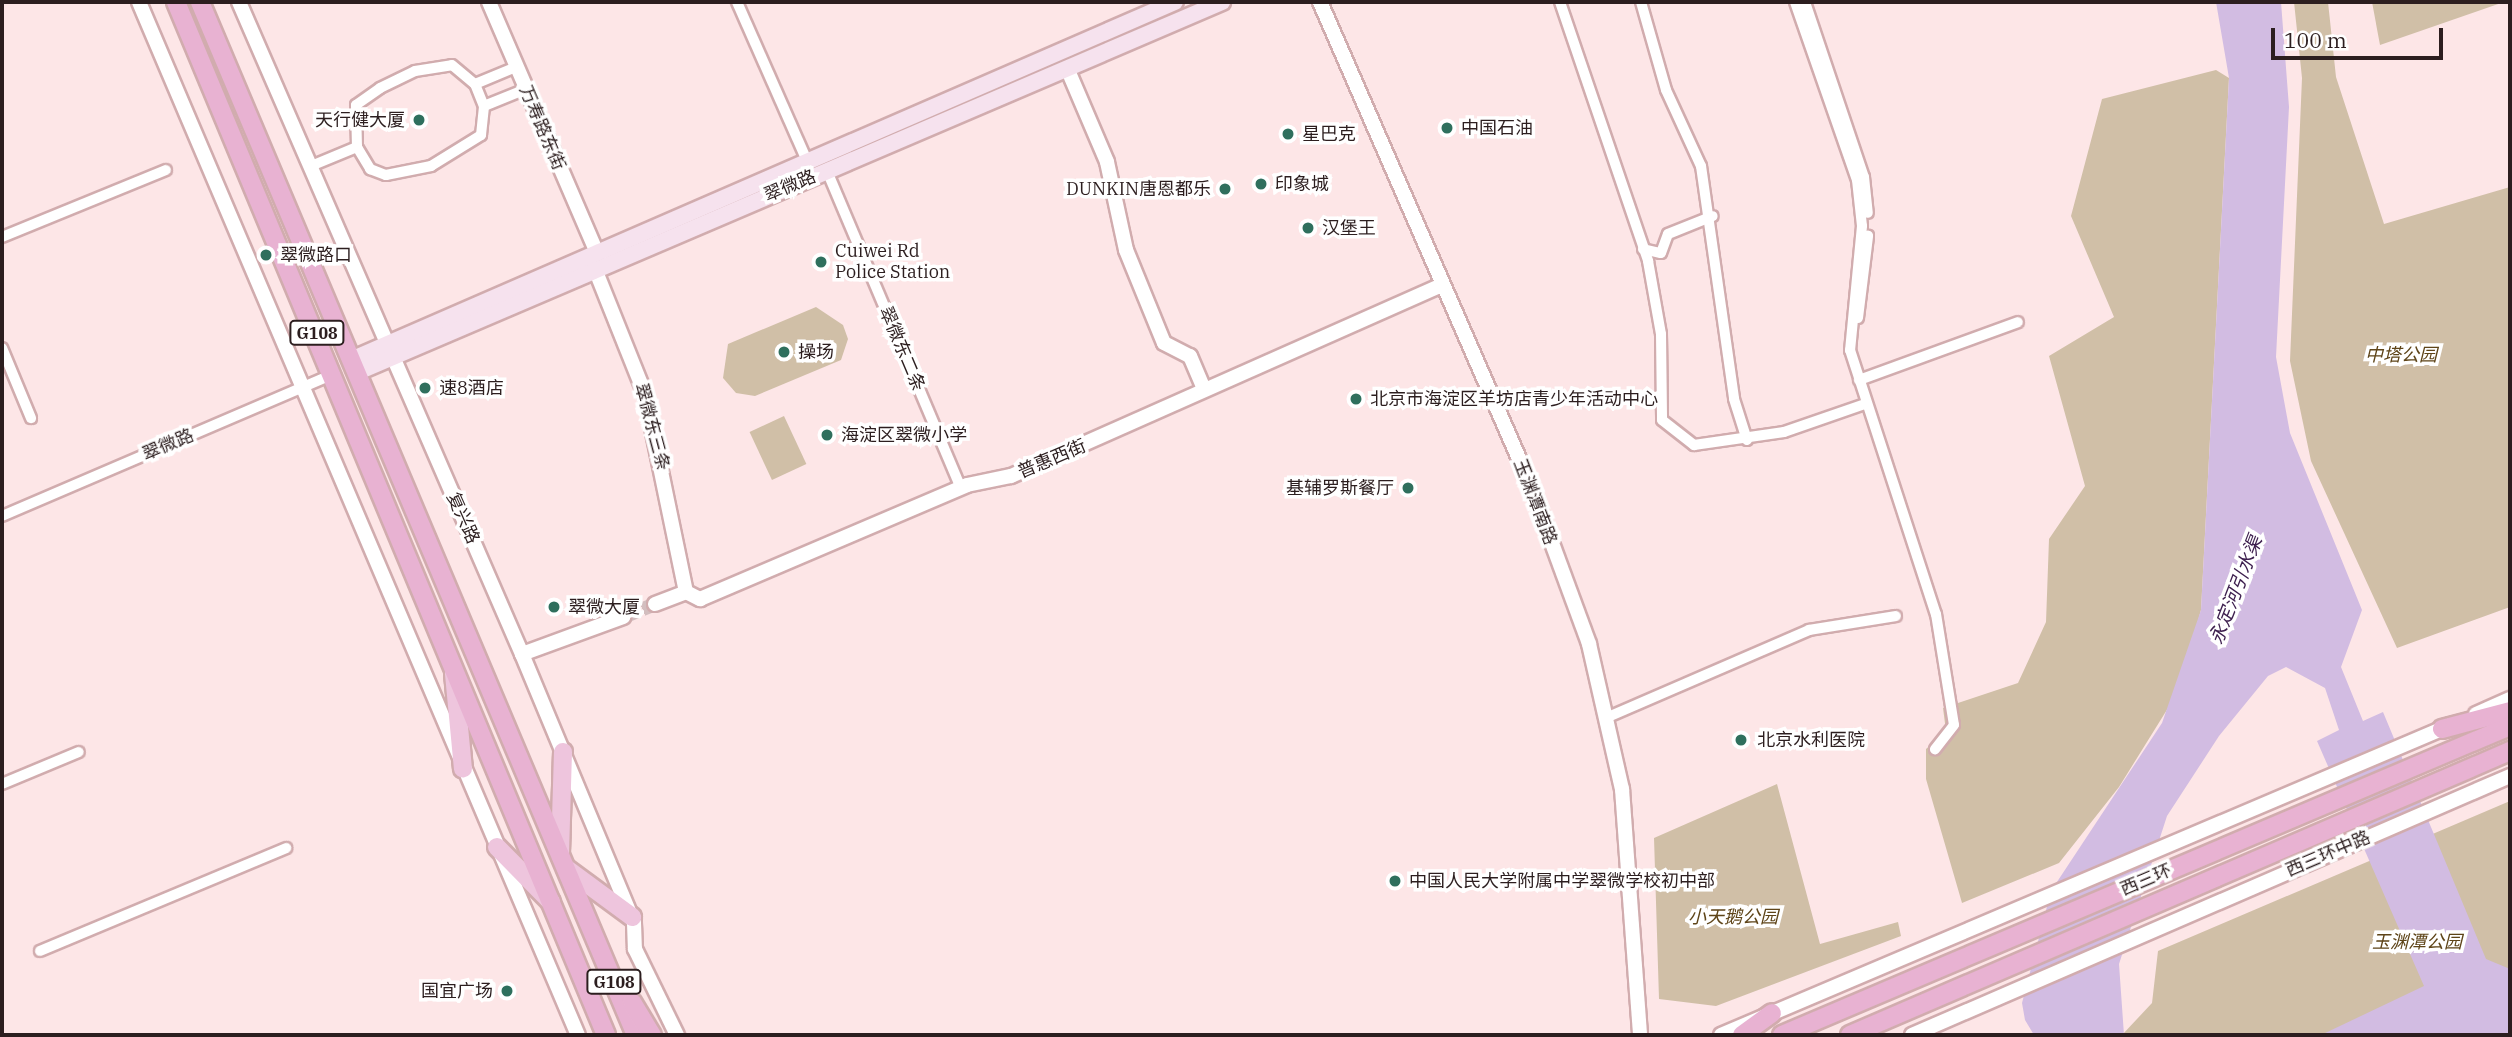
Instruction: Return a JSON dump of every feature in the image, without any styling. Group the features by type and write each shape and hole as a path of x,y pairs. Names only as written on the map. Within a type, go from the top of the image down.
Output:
{"highway":[{"name":"G108","path":"176,2 334,374 606,1035"},
{"name":"G108","path":"200,2 356,365 636,1035"},
{"path":"2442,729 2510,711"},
{"name":"西三环","path":"1782,1035 2510,726"},
{"name":"西三环","path":"1850,1035 2156,901 2510,751"},
{"path":"603,955 652,1035"},
{"path":"1742,1035 1772,1013"}],"main road":[{"name":"翠微路","path":"356,365 596,261 808,163 1175,2"},
{"name":"翠微路","path":"596,261 827,171 1222,2"},
{"path":"453,667 463,769"},
{"path":"563,752 564,861 632,917"},
{"path":"497,847 551,903"}],"street":[{"path":"139,2 578,1035"},
{"name":"复兴路","path":"239,2 522,654 632,917 635,949 677,1035"},
{"name":"万寿路东街","path":"489,2 596,261"},
{"path":"737,2 808,163"},
{"name":"玉渊潭南路","path":"1320,2 1531,486 1589,644 1608,717 1622,789 1640,1033"},
{"path":"1560,2 1643,249 1661,334 1662,420 1675,437 1694,445 1746,440 1865,404"},
{"path":"1642,2 1666,90 1702,166 1713,216 1734,399 1746,440"},
{"path":"1795,2 1857,180 1862,226 1852,291 1850,350 1865,404 1936,614 1954,725 1935,749"},
{"path":"1805,2 1864,177 1869,226 1855,362"},
{"path":"452,65 475,84 484,106 481,135 431,166 386,175 370,169 357,148 356,105 380,88 415,71 452,65"},
{"path":"475,84 516,67"},
{"path":"1067,68 1107,162 1126,250 1164,343 1168,351 1190,356 1204,389"},
{"path":"484,106 526,89"},
{"path":"311,166 357,148"},
{"path":"2,237 166,170"},
{"name":"翠微东二条","path":"827,171 961,488"},
{"path":"1643,249 1661,253 1668,234 1713,216"},
{"name":"翠微东三条","path":"596,261 645,394 686,592"},
{"name":"普惠西街","path":"655,604 686,592 700,599 961,488 1011,476 1443,285"},
{"path":"1859,380 2018,322"},
{"path":"2,348 31,418"},
{"name":"翠微路","path":"2,516 334,374"},
{"path":"1608,717 1809,630 1896,616"},
{"path":"522,654 623,617"},
{"path":"1721,1035 2510,699"},
{"path":"2,784 79,752"},
{"name":"西三环中路","path":"1912,1035 2510,776"},
{"path":"40,951 286,848"}],"green space":[{"name":"中塔公园","path":"2294,2 2328,2 2336,77 2384,224 2510,187 2510,607 2397,648 2311,461 2290,361 2302,78"},
{"path":"2372,2 2504,2 2380,45"},
{"path":"2216,70 2229,78 2201,610 2178,692 2119,787 2059,863 1962,903 1926,779 1926,749 1946,731 1943,708 2018,683 2046,622 2049,539 2085,486 2049,356 2114,317 2071,216 2102,99"},
{"name":"操场","path":"816,307 843,325 848,339 841,360 755,396 736,393 723,378 728,344"},
{"path":"784,416 806,464 772,480 750,432"},
{"name":"小天鹅公园","path":"1777,784 1820,944 1898,922 1901,936 1716,1006 1659,999 1654,838"},
{"name":"玉渊潭公园","path":"2510,801 2510,1035 2122,1035 2152,1003 2158,951"}],"water":[{"name":"永定河引水渠","path":"2216,2 2281,2 2289,107 2276,357 2290,433 2362,610 2341,667 2363,721 2383,712 2486,959 2510,969 2510,1035 2321,1035 2424,986 2317,741 2339,730 2325,688 2286,667 2268,676 2219,736 2167,816 2119,964 2124,1035 2034,1035 2025,1020 2022,1003 2051,891 2162,723 2201,610 2229,78"}],"tunnel":[{"path":"623,617 655,604"}],"place":[{"name":"天行健大厦","path":"419,120"},
{"name":"中国石油","path":"1447,128"},
{"name":"星巴克","path":"1288,134"},
{"name":"印象城","path":"1261,184"},
{"name":"DUNKIN唐恩都乐","path":"1225,189"},
{"name":"汉堡王","path":"1308,228"},
{"name":"翠微路口","path":"266,255"},
{"name":"Cuiwei Rd Police Station","path":"821,262"},
{"name":"操场","path":"784,352"},
{"name":"速8酒店","path":"425,388"},
{"name":"北京市海淀区羊坊店青少年活动中心","path":"1356,399"},
{"name":"海淀区翠微小学","path":"827,435"},
{"name":"基辅罗斯餐厅","path":"1408,488"},
{"name":"翠微大厦","path":"554,607"},
{"name":"北京水利医院","path":"1741,740"},
{"name":"中国人民大学附属中学翠微学校初中部","path":"1395,881"},
{"name":"国宜广场","path":"507,991"}]}
